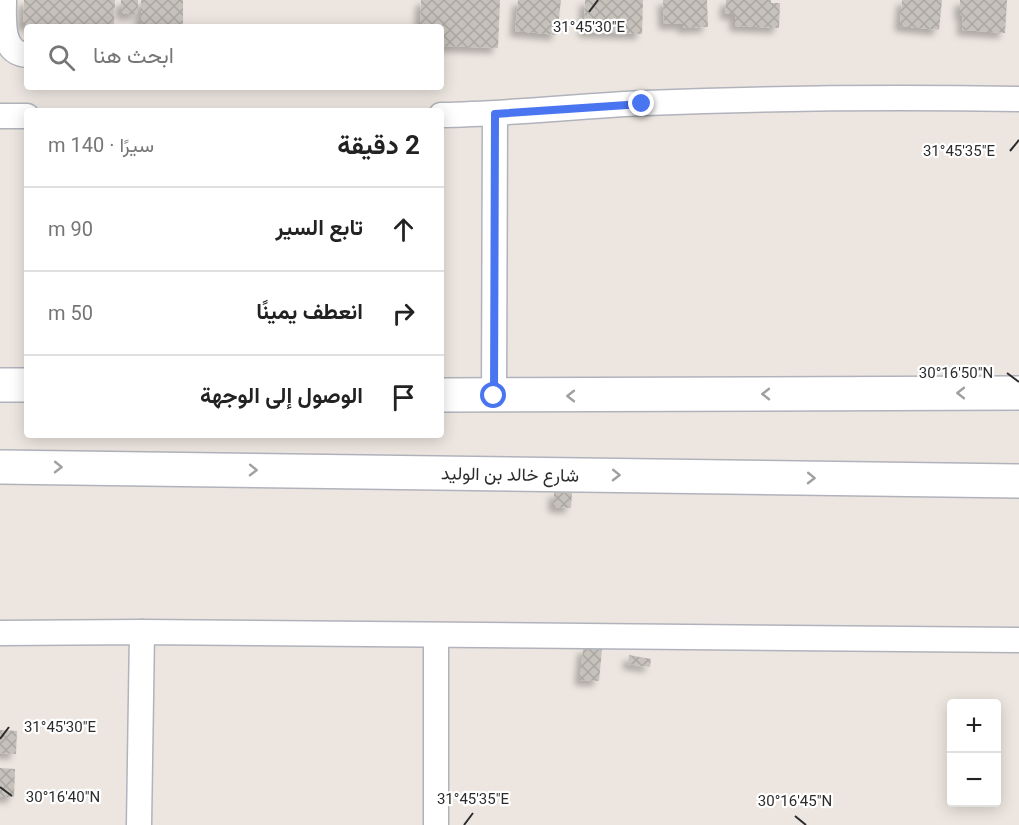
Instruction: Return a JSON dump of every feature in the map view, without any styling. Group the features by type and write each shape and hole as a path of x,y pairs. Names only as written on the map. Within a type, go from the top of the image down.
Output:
{"main road":[{"path":"0,385 24,385"},
{"path":"444,395 1019,393"},
{"name":"شارع خالد بن الوليد","path":"0,467 1019,480"}],"street":[{"path":"4,0 4,33 9,46 24,54"},
{"path":"444,115 754,99 899,97 1019,99"},
{"path":"494,396 495,114"},
{"path":"0,116 24,116"},
{"path":"139,825 142,632"},
{"path":"0,633 142,632 1019,640"},
{"path":"436,635 436,825"}],"building":[{"path":"24,0 115,0 114,24 23,25"},
{"path":"121,0 138,0 138,14 121,14"},
{"path":"141,0 183,0 183,24 141,24"},
{"path":"421,0 500,0 498,48 444,46 444,24 420,24"},
{"path":"518,0 561,0 557,35 515,31"},
{"path":"585,0 643,0 642,34 584,32"},
{"path":"663,0 707,0 708,27 683,28 683,24 664,24"},
{"path":"726,0 771,0 771,3 780,3 779,28 735,26 735,14 725,14"},
{"path":"902,0 942,0 939,30 900,26"},
{"path":"960,0 1007,0 1005,33 962,30 963,16 960,14"},
{"path":"554,492 572,493 571,508 554,507"},
{"path":"583,648 602,649 599,681 580,680"},
{"path":"629,655 651,659 650,667 628,664"},
{"path":"0,730 17,731 16,754 0,753"},
{"path":"0,768 15,769 14,797 0,797"}],"route":[{"path":"494,396 495,114 642,104"}]}
